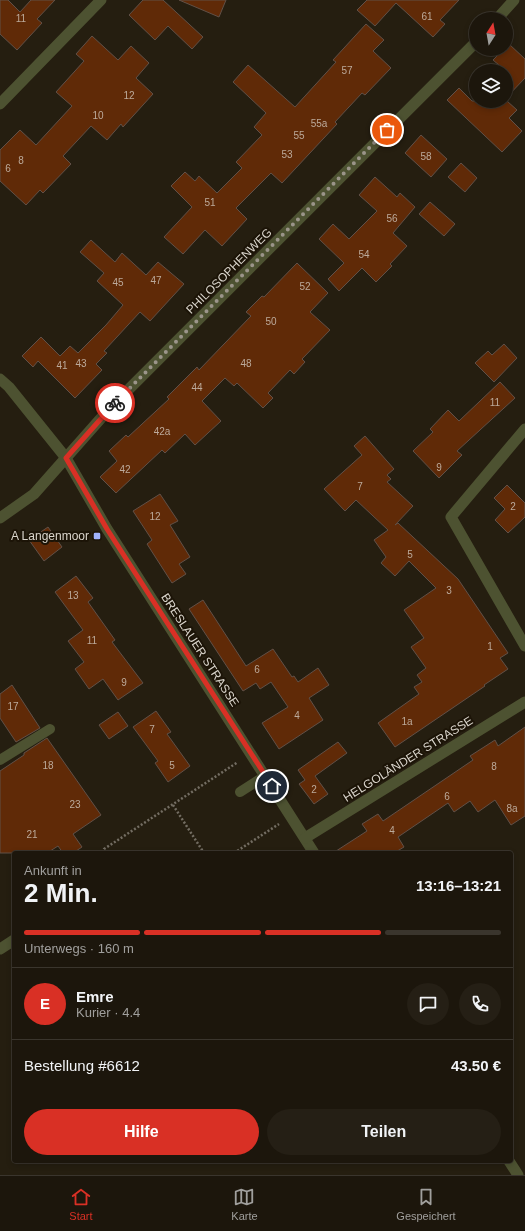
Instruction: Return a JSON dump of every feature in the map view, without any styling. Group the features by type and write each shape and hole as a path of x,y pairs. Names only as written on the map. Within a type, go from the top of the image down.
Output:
{"street":[{"path":"0,104 101,0"},
{"path":"503,12 514,0"},
{"name":"PHILOSOPHENWEG","path":"0,518 34,494 110,408 469,49"},
{"name":"BRESLAUER STRASSE","path":"0,379 9,387 66,458 107,529 313,851"},
{"path":"525,429 451,517 525,646"},
{"name":"HELGOLÄNDER STRASSE","path":"305,838 525,702"},
{"path":"0,949 12,941"},
{"path":"510,1163 518,1175"}],"lane":[{"path":"0,760 50,729"},
{"path":"240,792 265,776"}],"path":[{"path":"104,851 104,849 251,754"},
{"path":"173,805 203,851"},
{"path":"237,851 291,816"}],"building":[{"path":"0,0 8,0 20,12 31,0 55,0 37,19 42,23 17,50 0,34"},
{"path":"143,0 163,0 203,37 192,49 168,26 155,40 129,15"},
{"path":"179,0 226,0 219,17"},
{"path":"367,0 459,0 440,20 445,24 433,37 396,3 375,26 357,10"},
{"path":"366,24 384,40 373,51 391,68 365,95 362,93 335,122 337,124 282,183 271,173 236,208 247,219 222,246 205,230 183,254 164,237 192,207 171,186 185,172 195,181 199,176 217,193 242,168 236,162 262,135 254,127 266,113 233,82 248,65 295,107 336,62 333,60"},
{"path":"92,36 118,60 131,46 149,63 136,78 153,94 123,127 121,124 107,140 91,126 63,156 71,164 43,193 40,190 26,205 0,181 0,150 20,130 36,145 72,106 56,92 84,61 76,54"},
{"path":"513,48 525,59 525,78 513,91 513,64 498,64 493,60 497,56 513,56"},
{"path":"459,88 469,98 469,108 513,108 513,106 517,110 509,118 522,131 502,152 447,100"},
{"path":"421,135 447,159 431,177 405,153"},
{"path":"461,163 477,178 465,192 448,177"},
{"path":"375,177 397,197 400,193 415,207 393,233 407,246 390,264 392,266 376,282 362,268 339,291 328,279 344,263 319,239 333,224 349,239 377,211 359,195"},
{"path":"430,202 455,224 444,236 419,214"},
{"path":"91,240 115,262 122,253 146,275 158,262 184,284 150,321 140,312 104,351 107,353 96,364 102,370 75,398 38,361 33,367 22,356 41,337 60,356 70,346 78,353 106,325 123,305 97,281 104,273 80,252"},
{"path":"297,263 328,293 310,312 330,330 302,359 305,362 294,374 290,370 268,393 273,398 263,408 237,383 234,386 225,378 202,401 221,421 195,445 185,434 165,453 162,450 116,493 100,477 117,461 109,451 126,435 128,437 169,399 167,397 197,367 199,370 251,316 246,312 262,296 264,297"},
{"path":"504,344 517,358 494,382 475,363 488,351 492,355"},
{"path":"500,382 515,398 457,451 462,455 439,478 413,451 433,432 430,429 448,410 459,421"},
{"path":"365,436 394,469 387,475 391,479 387,482 413,506 395,525 398,523 458,579 508,653 500,658 508,669 395,747 378,723 419,694 414,687 422,682 417,675 426,668 411,647 424,638 404,610 436,588 409,561 395,576 381,563 386,557 374,540 388,530 356,500 345,511 324,489 362,455 354,446"},
{"path":"507,485 525,503 525,517 508,533 495,520 505,509 494,498"},
{"path":"160,494 178,521 170,525 190,557 179,564 186,574 172,583 147,544 152,540 133,511"},
{"path":"48,527 62,547 44,561 29,540"},
{"path":"76,576 93,598 88,602 115,640 112,642 143,683 118,700 103,679 89,689 75,669 84,662 68,641 83,630 55,592"},
{"path":"203,600 246,666 273,649 292,677 294,676 298,682 318,668 329,685 309,698 323,720 279,749 262,723 288,707 271,682 260,689 256,683 243,691 189,609"},
{"path":"12,685 40,728 16,742 0,718 0,694"},
{"path":"156,711 171,732 167,734 190,766 168,782 155,763 158,761 133,727"},
{"path":"118,712 128,726 109,739 99,725"},
{"path":"525,727 525,816 511,825 495,800 478,812 470,801 454,812 448,803 398,837 404,847 397,851 336,851 367,831 362,824 378,814 383,821 473,760 470,756 495,740 498,746"},
{"path":"47,738 101,815 73,834 82,847 76,851 62,851 58,846 50,851 12,851 12,853 0,853 0,771 24,755 24,753"},
{"path":"338,742 347,753 315,776 328,794 314,804 299,784 305,780 298,770"}],"way so far":[{"path":"115,403 387,130"}],"place":[{"name":"A Langenmoor","path":"97,536"}],"route":[{"path":"115,403 66,458 107,529 272,786"}]}
